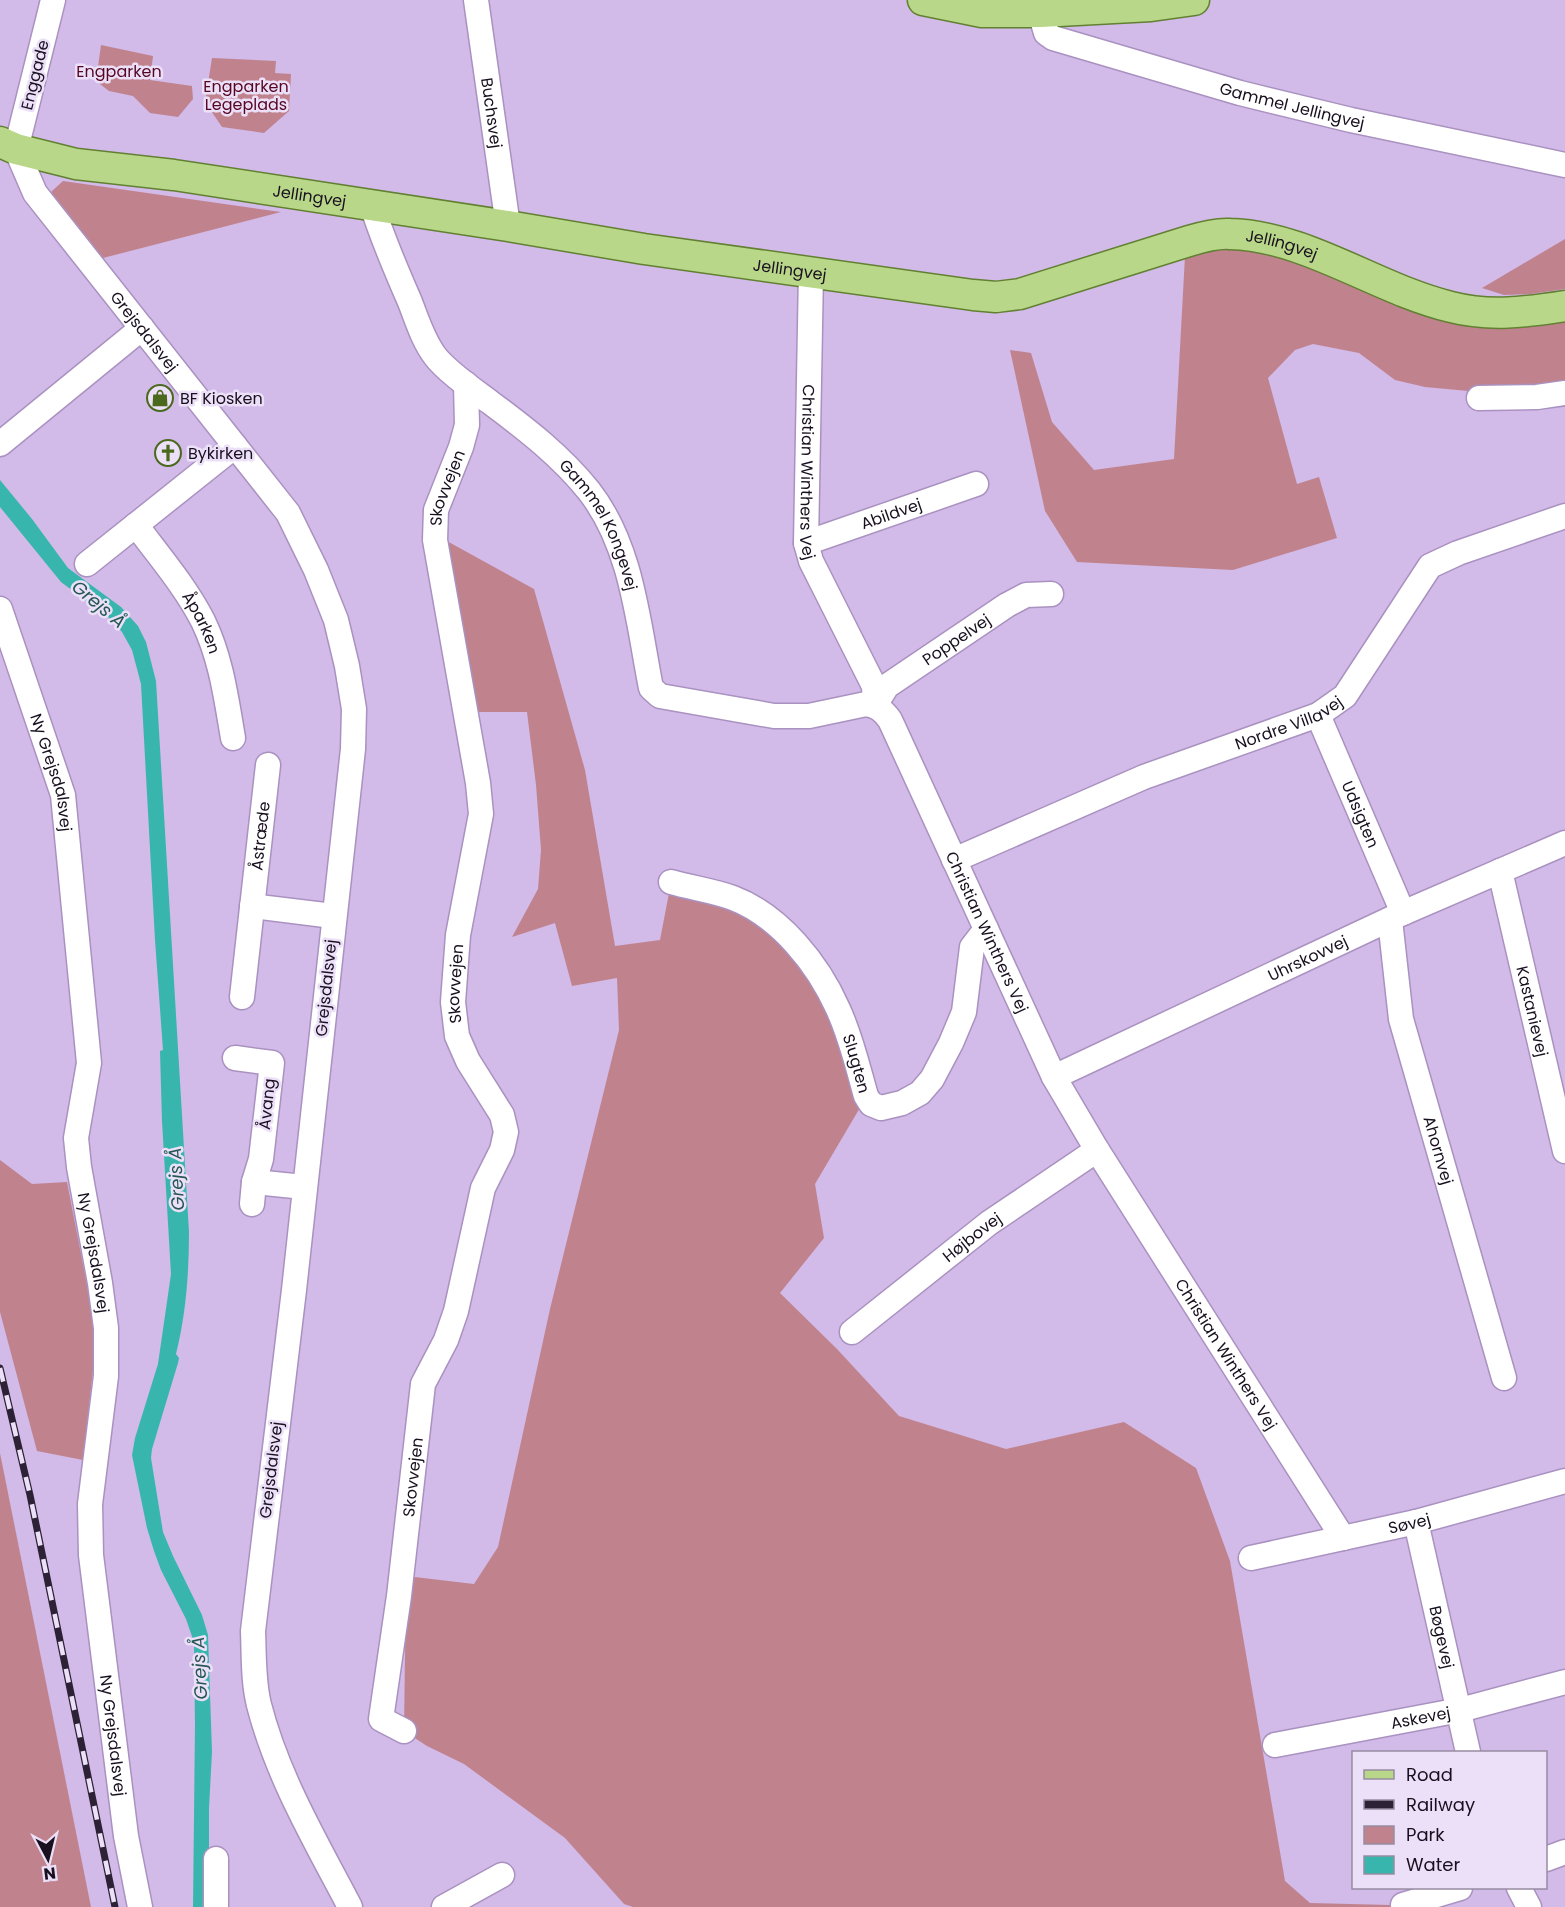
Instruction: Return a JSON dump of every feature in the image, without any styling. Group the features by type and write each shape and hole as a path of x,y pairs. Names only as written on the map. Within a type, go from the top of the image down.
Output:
{"main road":[{"path":"923,0 982,12 1040,12 1194,0"},
{"name":"Jellingvej","path":"8,146 76,164 174,175 644,249 973,296 996,297 1020,294 1206,236 1228,234 1256,236 1292,245 1377,281 1454,308 1514,313 1565,306"}],"street":[{"name":"Enggade","path":"8,146 26,110 53,0"},
{"name":"Buchsvej","path":"476,0 508,226"},
{"name":"Gammel Jellingvej","path":"1040,12 1046,33 1053,38 1240,93 1351,120 1565,165"},
{"name":"Grejsdalsvej","path":"8,146 35,193 288,513 316,570 336,620 348,666 354,710 353,749 294,1290 253,1631 254,1673 258,1703 271,1744 298,1808 350,1907"},
{"name":"Gammel Kongevej","path":"372,205 380,231 423,335 435,357 465,384 542,442 589,491 617,541 626,566 651,688 660,696 774,716 809,716 857,705 875,705"},
{"name":"Christian Winthers Vej","path":"811,272 806,543 811,561 874,686 875,705 890,720 1054,1077 1097,1150 1343,1538"},
{"path":"0,444 142,328"},
{"name":"Skovvejen","path":"404,1731 381,1719 399,1596 423,1384 446,1340 456,1311 483,1188 502,1150 506,1132 502,1115 468,1061 457,1036 453,1002 459,935 481,814 478,783 435,540 436,510 461,447 467,425 465,384"},
{"path":"1479,398 1537,397 1565,393"},
{"path":"87,564 235,446"},
{"name":"Abildvej","path":"806,543 976,484"},
{"name":"Nordre Villavej","path":"954,860 1144,777 1318,715 1344,696 1430,566 1565,516"},
{"name":"Åparken","path":"136,525 183,589 202,620 216,653 224,681 233,738"},
{"name":"Poppelvej","path":"875,705 887,686 1007,605 1026,595 1051,594"},
{"name":"Ny Grejsdalsvej","path":"0,609 63,795 89,1063 76,1138 106,1328 106,1376 90,1504 91,1555 126,1836 140,1907"},
{"name":"Udsigten","path":"1318,715 1396,916"},
{"name":"Åstræde","path":"242,996 268,765"},
{"name":"Uhrskovvej","path":"1054,1077 1396,916 1565,843"},
{"name":"Kastanievej","path":"1500,871 1565,1151"},
{"name":"Slugten","path":"671,882 734,898 762,913 790,936 818,973 838,1009 866,1096 871,1104 881,1108 902,1103 920,1093 932,1079 964,1012 972,946 986,929"},
{"path":"252,906 333,916"},
{"name":"Ahornvej","path":"1396,916 1401,1019 1504,1378"},
{"name":"Åvang","path":"235,1058 272,1063 261,1160 253,1193 304,1187"},
{"name":"Højbovej","path":"852,1332 989,1223 1097,1150"},
{"name":"Søvej","path":"1251,1558 1416,1522 1565,1481"},
{"name":"Bøgevej","path":"1416,1522 1468,1751"},
{"name":"Askevej","path":"1275,1745 1460,1710 1565,1682"},
{"path":"1547,1858 1565,1852"},
{"path":"216,1859 216,1907"},
{"path":"444,1907 502,1875"},
{"path":"1403,1905 1454,1889"},
{"path":"1520,1889 1529,1907"}],"green space":[{"name":"Engparken","path":"101,45 153,56 150,80 192,86 193,99 178,117 150,113 133,96 109,91 96,81"},
{"name":"Engparken Legeplads","path":"212,58 276,61 275,73 291,74 289,111 264,133 222,127 205,102"},
{"path":"63,181 281,212 103,258 51,192"},
{"path":"1565,239 1565,289 1504,295 1482,288"},
{"path":"1247,247 1565,319 1565,384 1479,392 1425,387 1395,380 1359,353 1313,344 1295,350 1268,378 1297,484 1319,477 1337,538 1233,570 1077,562 1045,511 1010,350 1031,353 1052,422 1094,470 1174,459 1185,256 1203,250"},
{"path":"445,540 534,589 585,770 615,946 660,940 669,893 743,911 784,946 812,979 831,1013 861,1106 815,1184 824,1238 780,1293 837,1349 899,1416 1006,1449 1124,1422 1196,1468 1230,1561 1285,1881 1310,1903 1390,1905 1391,1907 633,1907 624,1904 565,1838 464,1764 427,1746 404,1731 406,1576 474,1584 498,1547 550,1309 619,1030 617,978 572,986 555,923 512,937 538,889 541,850 527,712 478,712"},
{"path":"0,1160 32,1184 67,1182 96,1343 83,1460 37,1451 0,1312"},
{"path":"0,1453 91,1907 0,1907"}],"water":[{"name":"Grejs Å","path":"0,480 68,568 121,607 138,626 146,642 156,681 189,1232 186,1293 176,1354 179,1358 151,1458 163,1532 202,1615 208,1635 212,1752 209,1808 209,1907 193,1907 194,1642 186,1619 154,1551 132,1455 158,1364 171,1274 162,1121 160,1051 163,1050 141,684 132,650 122,632 108,617 61,582 0,507"}],"railway":[{"path":"0,1368 30,1495 115,1907"}],"place":[{"name":"BF Kiosken","path":"160,398"},
{"name":"Bykirken","path":"168,453"}]}
